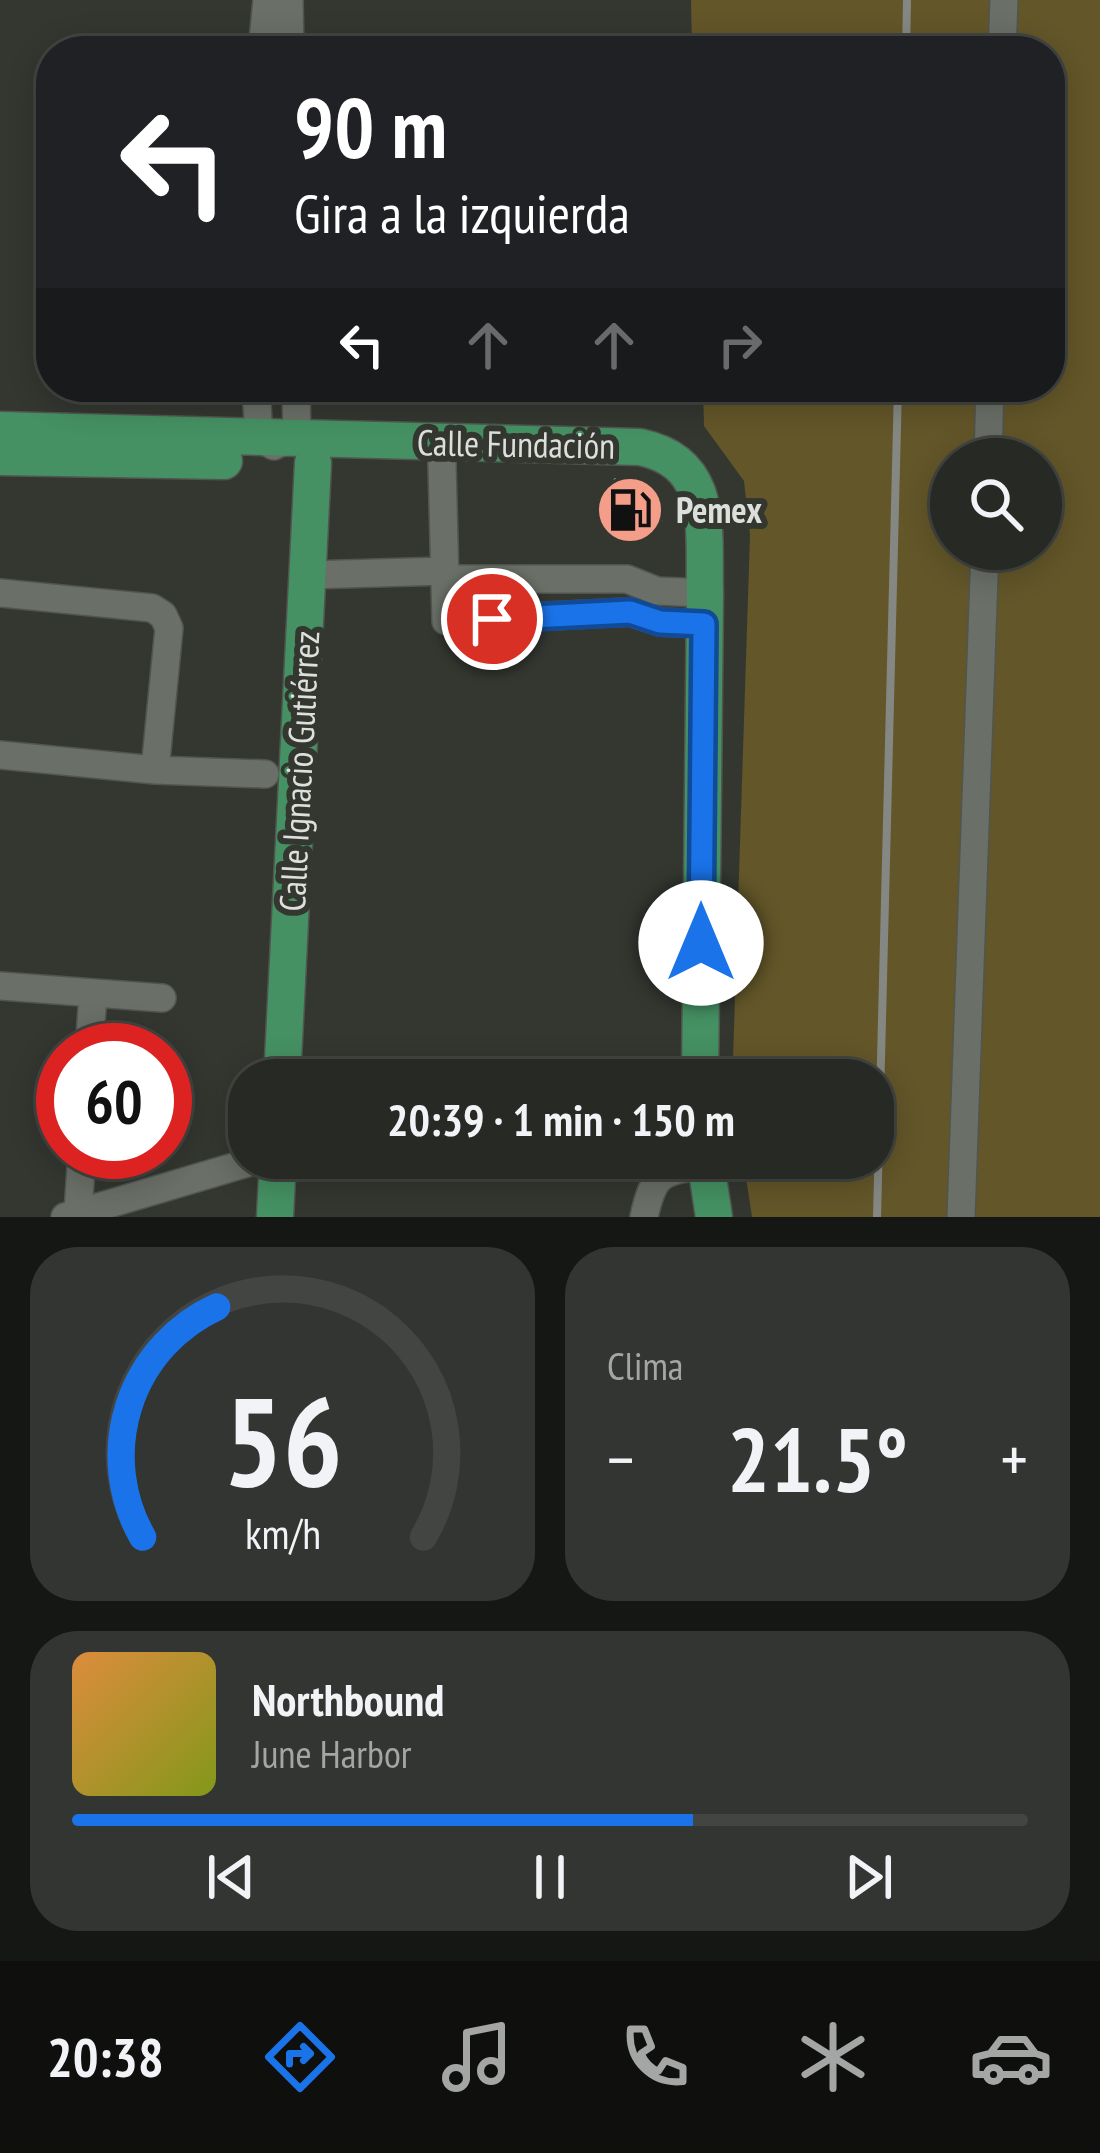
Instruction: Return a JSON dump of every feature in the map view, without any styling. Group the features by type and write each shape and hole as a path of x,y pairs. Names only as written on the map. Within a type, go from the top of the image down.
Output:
{"main road":[{"name":"Calle Fundación","path":"0,430 437,453 652,468 690,476 699,489 703,512 704,608"},
{"name":"Calle Fundación","path":"0,457 119,460 285,446"},
{"name":"Calle Ignacio Gutiérrez","path":"283,1059 309,575 285,446"},
{"path":"700,1059 704,608"},
{"path":"275,1217 277,1179"},
{"path":"708,1179 714,1217"}],"street":[{"path":"264,36 268,0"},
{"path":"289,0 290,36"},
{"path":"1003,36 1004,0"},
{"path":"263,402 285,446"},
{"path":"285,446 293,402"},
{"path":"989,438 990,402"},
{"path":"437,453 446,621 630,612 660,622 704,608"},
{"path":"961,1217 984,570"},
{"path":"309,575 627,579 704,608"},
{"path":"0,593 152,608 164,614 169,628 155,770"},
{"path":"0,755 155,770 265,774"},
{"path":"0,986 161,998"},
{"path":"91,1023 93,995"},
{"path":"77,1179 71,1215 228,1169"},
{"path":"644,1217 651,1186 660,1179"}],"shaded area":[{"path":"691,0 1100,0 1100,1217 752,1217 746,1179 894,1179 894,1059 733,1059 750,535 744,481 704,426 703,402 1065,402 1065,36 692,36"}],"building":[{"name":"Pemex","path":"615,478 663,520 645,541 597,500"}],"railway":[{"path":"906,36 907,0"},
{"path":"877,1217 898,402"}],"place":[{"name":"Pemex","path":"630,510"}],"route":[{"path":"492,619 630,612 660,622 704,624 701,943"}]}
